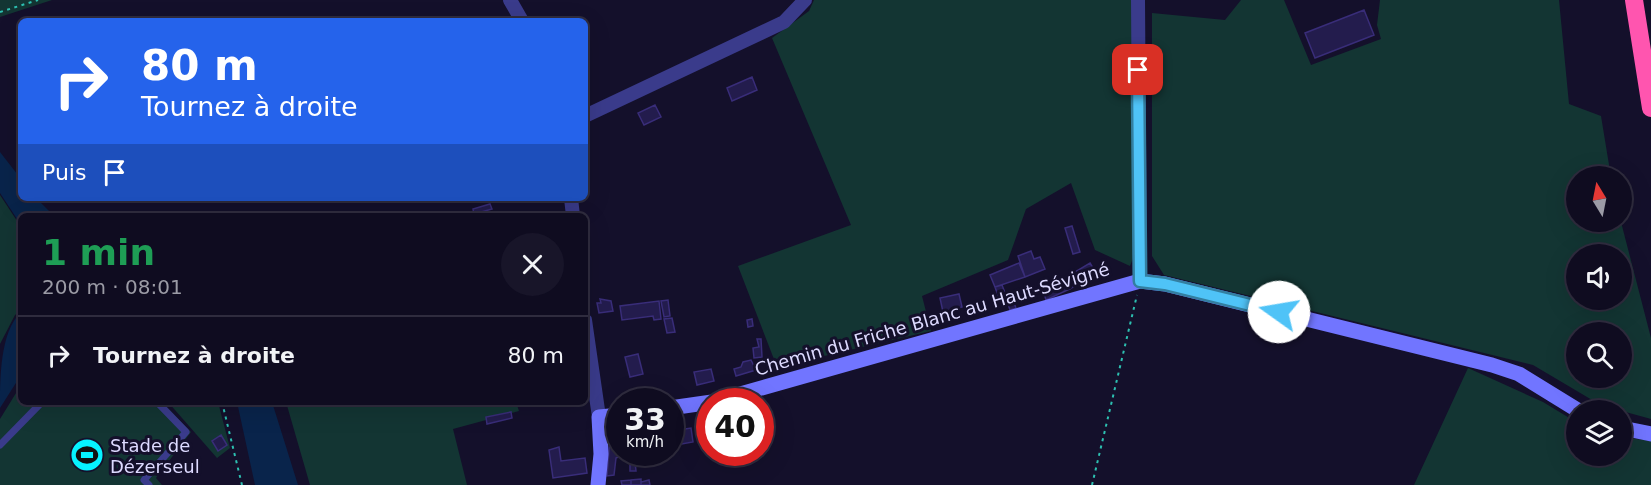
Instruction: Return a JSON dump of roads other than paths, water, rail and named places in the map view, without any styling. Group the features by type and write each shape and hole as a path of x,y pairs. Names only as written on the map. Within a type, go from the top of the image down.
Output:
{"highway":[{"path":"1634,0 1651,108"}],"street":[{"path":"510,0 520,18"},
{"path":"588,115 784,22 805,0"},
{"path":"1138,0 1140,281"},
{"name":"Chemin du Friche Blanc au Haut-Sévigné","path":"684,406 712,402 1140,281 1165,284 1492,365 1519,374 1566,403"},
{"path":"588,341 599,417 601,454 598,485"},
{"path":"599,417 606,416"},
{"path":"1632,430 1651,434"}],"lane":[{"path":"0,445 39,405"},
{"path":"149,485 144,480 186,432 160,405"}],"water":[{"path":"0,152 18,175 18,201 39,201 51,213 18,213 18,220 0,193"},
{"path":"18,316 18,380 0,408 1,370 5,343"},
{"path":"238,405 273,405 298,485 255,485"}],"place":[{"name":"Stade de Dézerseul","path":"87,455"}]}
